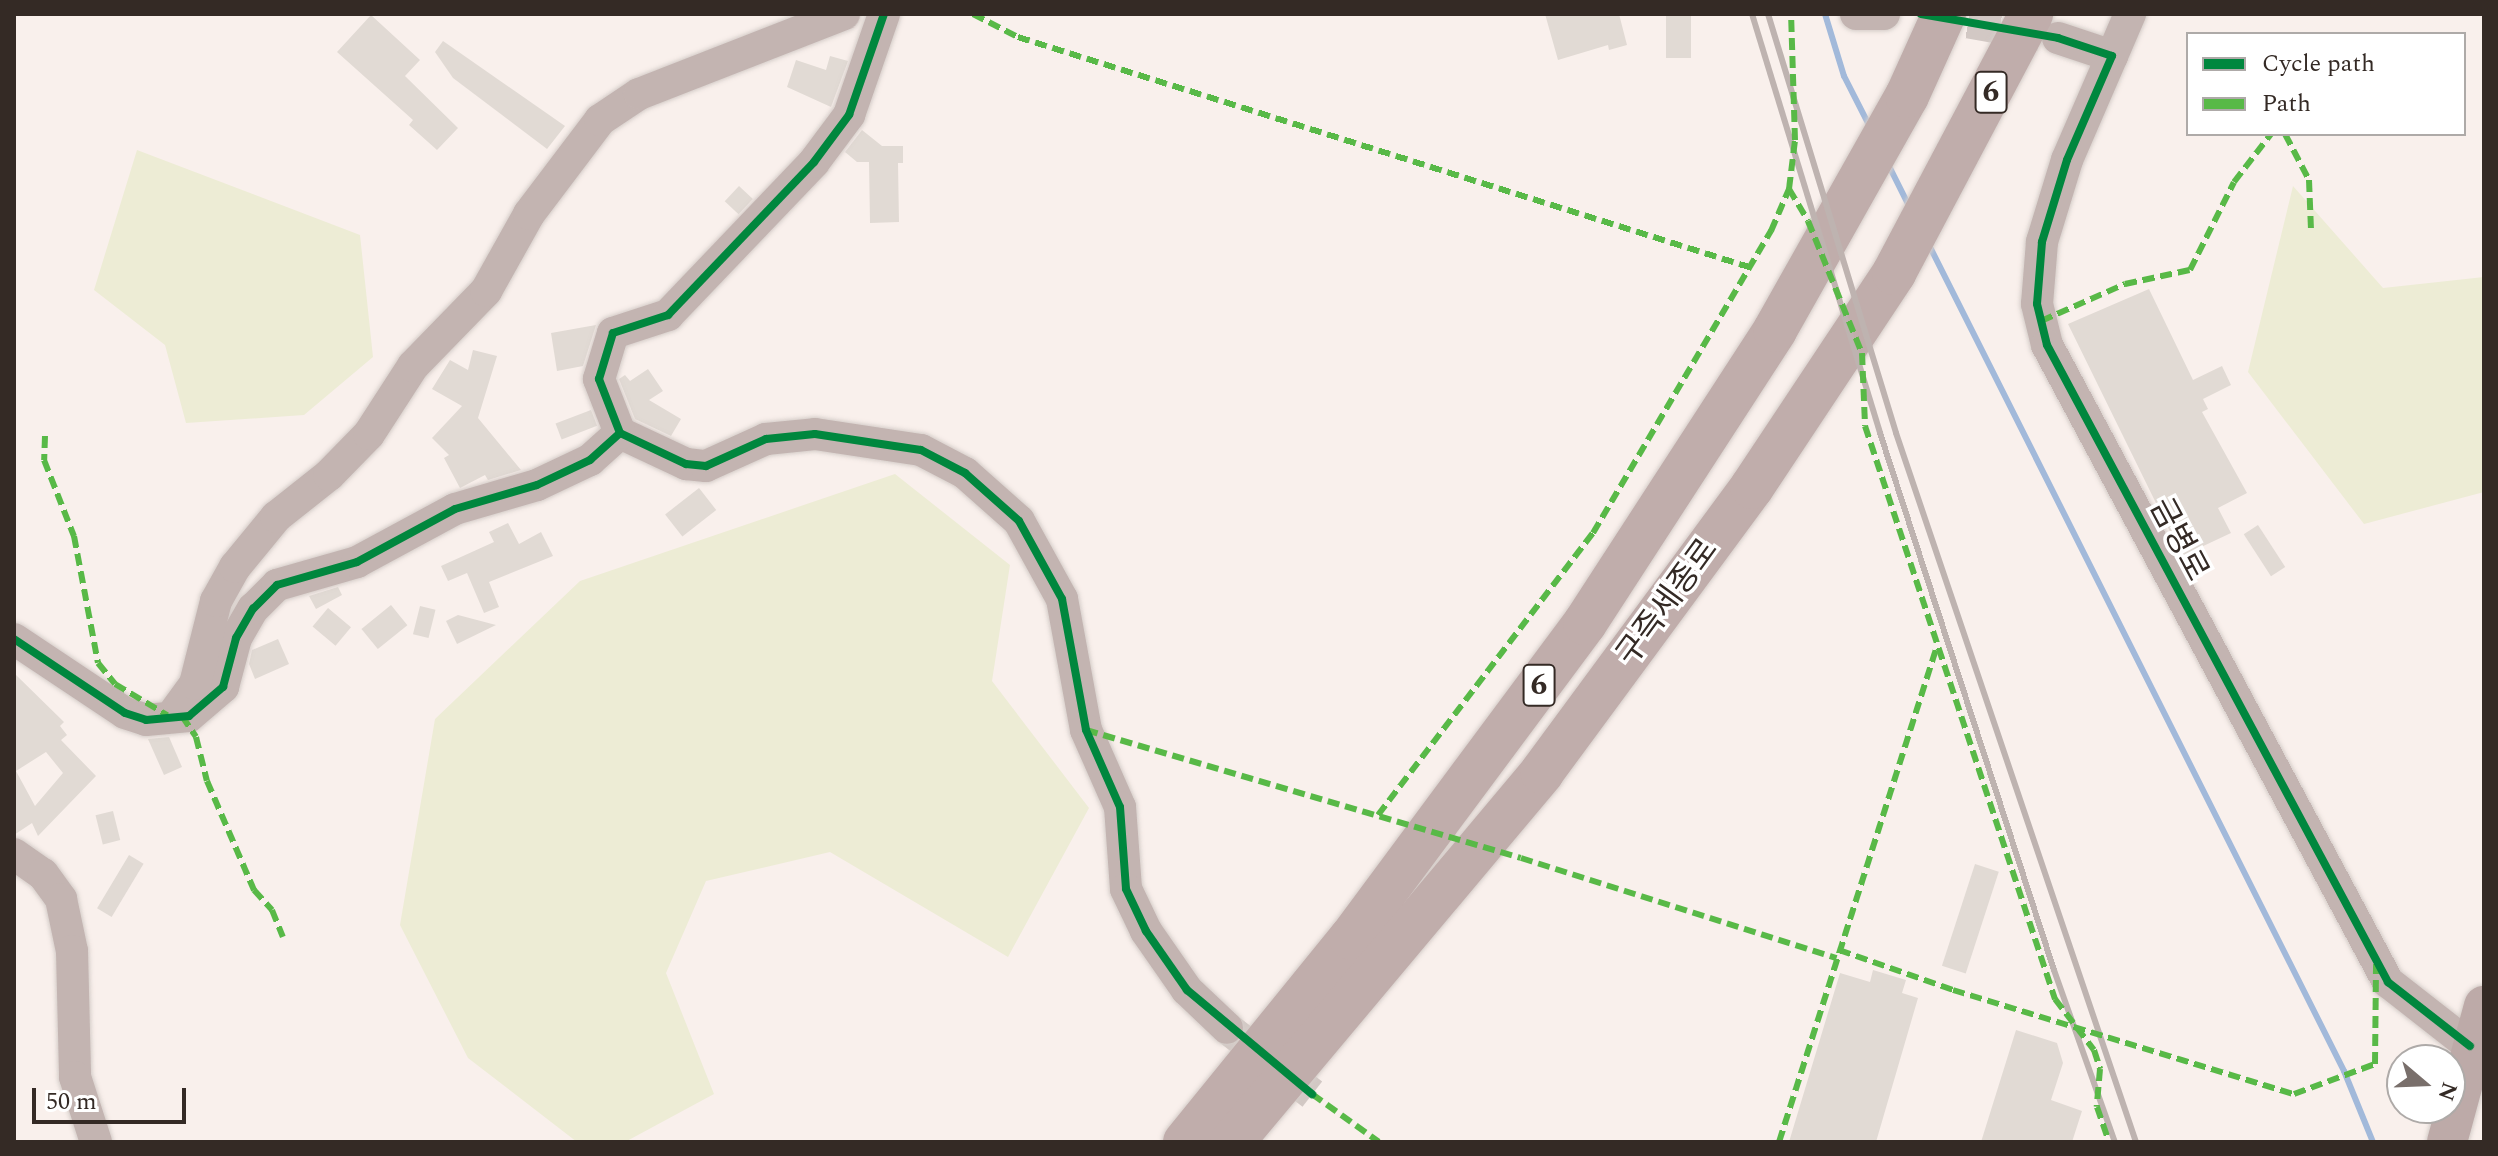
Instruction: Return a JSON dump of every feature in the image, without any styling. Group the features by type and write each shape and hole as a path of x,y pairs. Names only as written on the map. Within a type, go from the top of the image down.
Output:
{"highway":[{"name":"구즉세종로","path":"1185,1142 1351,938 1585,623 1775,330 1907,96 1944,14"},
{"name":"구즉세종로","path":"1232,1142 1542,772 1752,487 1894,273 1952,169 2045,26"}],"main road":[{"path":"2447,1142 2470,1046 2484,1007"}],"street":[{"path":"171,717 195,684 216,601 235,567 276,517 329,475 369,434 413,366 486,291 529,214 600,120 639,94 844,14"},
{"path":"884,14 849,115 814,162 668,315 613,333 599,379 620,433 686,464 706,466 766,439 815,434 921,450 965,473 1019,521 1062,599 1086,730 1120,807 1126,889 1146,931 1187,990 1227,1028"},
{"path":"1859,14 1884,14"},
{"name":"금병로","path":"2130,14 2067,160 2042,242 2037,304 2047,345 2388,982 2470,1046"},
{"path":"2045,26 2112,56"},
{"path":"14,639 125,713 146,720 189,716 223,687 236,638 253,609 277,585 357,562 455,509 537,485 590,460 620,433"},
{"path":"14,854 43,874 61,899 72,951 75,1077 96,1142"}],"green space":[{"path":"137,150 360,235 373,357 304,415 186,423 165,345 94,290"},
{"path":"2293,186 2383,288 2484,277 2484,492 2364,524 2248,372"},
{"path":"895,474 1010,565 992,681 1089,808 1008,957 830,852 706,881 666,973 714,1094 625,1142 577,1142 468,1058 400,925 435,719 580,581"}],"building":[{"path":"1545,14 1619,14 1627,45 1609,50 1608,45 1558,60"},
{"path":"1666,14 1691,14 1691,58 1666,58"},
{"path":"371,15 420,60 405,76 458,128 437,150 409,125 413,120 337,52"},
{"path":"443,41 565,126 547,149 453,78 435,52"},
{"path":"830,56 848,61 831,107 787,87 796,60 826,70"},
{"path":"862,130 882,146 903,146 903,163 898,163 899,222 870,223 869,162 857,162 845,152"},
{"path":"739,186 753,199 739,214 725,201"},
{"path":"2149,289 2193,380 2222,366 2231,385 2203,399 2208,409 2202,412 2247,493 2218,508 2231,533 2182,556 2068,324"},
{"path":"596,325 583,366 557,371 551,333"},
{"path":"473,350 497,356 478,418 521,470 488,480 485,475 460,488 444,458 449,455 432,438 462,406 432,389 450,360 468,370"},
{"path":"648,369 663,391 649,400 681,419 671,436 635,419 619,379 625,375 630,381"},
{"path":"591,410 597,426 562,439 556,424"},
{"path":"699,488 716,510 682,537 665,514"},
{"path":"508,523 519,544 541,532 553,556 489,582 499,607 484,613 467,573 448,581 441,566 494,542 489,532"},
{"path":"2258,525 2285,567 2271,576 2244,534"},
{"path":"338,587 342,595 316,609 309,596"},
{"path":"391,605 407,625 378,649 361,629"},
{"path":"420,606 436,610 429,638 413,634"},
{"path":"328,608 351,627 336,646 313,626"},
{"path":"458,615 496,625 457,644 446,621"},
{"path":"278,639 289,664 255,679 249,664 252,650"},
{"path":"14,673 64,722 60,726 67,735 61,740 96,776 38,836 32,823 14,835","holes":["46,752 63,773 35,806 16,771"]},
{"path":"169,737 182,767 164,775 148,739"},
{"path":"113,811 120,840 103,844 96,815"},
{"path":"129,855 144,864 112,917 97,908"},
{"path":"1975,864 1999,872 1966,973 1942,966"},
{"path":"1873,970 1906,980 1902,993 1918,998 1876,1142 1789,1142 1840,973 1870,982"},
{"path":"2016,1030 2057,1043 2063,1063 2051,1100 2082,1111 2072,1142 1981,1142"}],"waterway":[{"path":"1825,14 1844,76 1871,129"},
{"path":"1888,164 1910,208"},
{"path":"1928,243 2344,1071 2373,1142"}],"tunnel":[{"path":"1921,14 2040,35"},
{"path":"1227,1028 1312,1094"}],"railway":[{"path":"1752,14 1880,433 2054,970 2115,1142"},
{"path":"1768,14 1896,433 2136,1142"}],"marked path":[{"path":"973,14 1018,37 1752,268"},
{"path":"1378,815 1593,533 1771,231 1789,189 1795,140 1791,14"},
{"path":"2041,321 2125,284 2190,270 2234,182 2269,136"},
{"path":"2286,136 2309,180 2311,229"},
{"path":"1789,189 1808,221 1862,353 1865,426 2055,999 2094,1050 2100,1069 2097,1107 2109,1142"},
{"path":"45,436 44,460 74,536 98,663 115,684 167,715"},
{"path":"1779,1142 1937,646"},
{"path":"182,716 196,737 207,781 254,890 272,910 283,937"},
{"path":"1086,730 1521,858 1837,958"},
{"path":"1839,950 1953,990 2294,1094 2375,1064 2376,964"},
{"path":"1312,1094 1379,1142"}],"cycle path":[{"path":"14,639 125,713 146,720 189,716 223,687 236,638 253,609 277,585 357,562 455,509 537,485 590,460 620,433 599,379 613,333 668,315 814,162 849,115 884,14"},
{"path":"1921,14 2058,38 2112,56 2067,160 2042,242 2037,304 2047,345 2388,982 2470,1046"},
{"path":"620,433 686,464 706,466 766,439 815,434 921,450 965,473 1019,521 1062,599 1086,730 1120,807 1126,889 1146,931 1187,990 1312,1094"}]}
